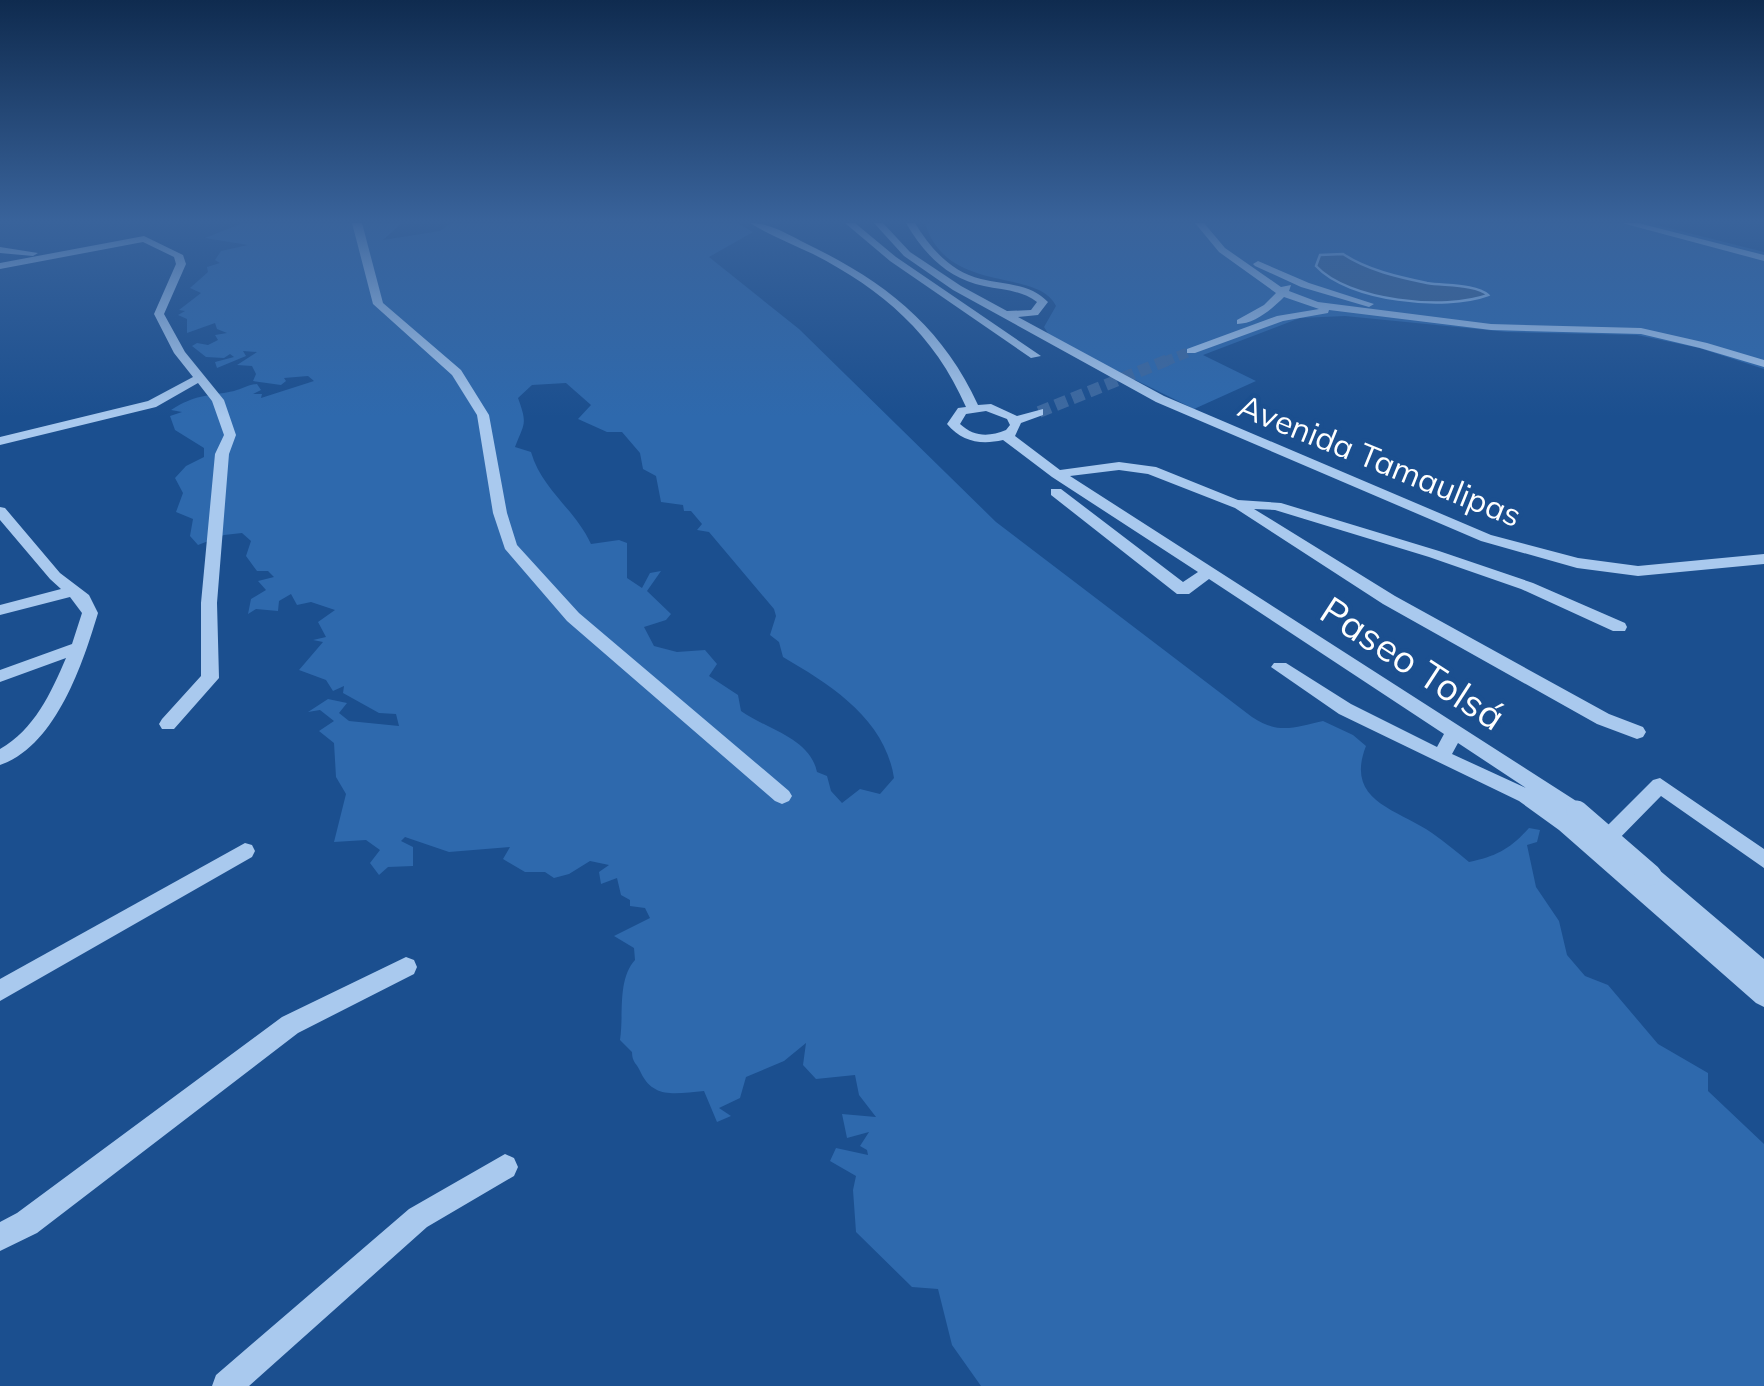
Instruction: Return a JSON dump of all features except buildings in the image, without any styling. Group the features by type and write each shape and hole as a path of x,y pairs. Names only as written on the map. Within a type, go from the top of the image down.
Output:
{"street":[{"path":"168,724 210,678 209,603 222,454 230,436 218,400 199,378 159,314 172,288"},
{"path":"374,288 378,304 457,373 483,415 500,513 510,546 573,617 782,796"},
{"path":"871,288 915,317 958,375 973,408"},
{"path":"934,288 1035,356"},
{"name":"Avenida Tamaulipas","path":"959,288 1000,314 1160,399 1486,538 1577,563 1638,571 1764,559"},
{"path":"1000,314 1034,312 1043,302 1035,294 1004,288"},
{"path":"1018,288 1048,297 1053,307 1042,325 1051,340"},
{"path":"1275,288 1340,310 1491,327 1666,333"},
{"path":"1286,288 1260,312 1185,349 1281,318 1340,310 1350,305 1348,298"},
{"path":"1314,288 1348,298 1460,318 1606,323 1666,333 1764,361"},
{"path":"0,441 152,404 199,378"},
{"path":"1011,417 1014,429 1006,436 980,439 958,430 955,417 973,408 1011,417 1033,409"},
{"name":"Paseo Tolsá","path":"1006,436 1056,483 1209,572 1577,811 1764,974"},
{"path":"1056,483 1119,466 1151,470 1236,504 1389,600 1603,719 1637,732"},
{"path":"1056,483 1183,590 1209,572"},
{"path":"1236,504 1276,506 1434,554 1527,586 1619,627"},
{"path":"0,510 90,613 80,647 36,731 26,744 0,758"},
{"path":"0,610 73,591"},
{"path":"0,676 80,647"},
{"path":"1280,668 1345,709 1526,796 1596,850 1764,996"},
{"path":"1441,757 1454,732"},
{"path":"1596,850 1660,785 1764,860"},
{"path":"0,991 246,851"},
{"path":"0,1237 27,1223 290,1025 406,967"},
{"path":"227,1386 418,1218 505,1167"}],"shaded area":[{"path":"190,288 747,288 799,329 996,522 1252,717 1279,728 1323,721 1353,735 1366,746 1361,765 1368,792 1469,862 1502,851 1529,828 1540,830 1537,842 1527,845 1536,887 1559,921 1567,955 1585,976 1608,985 1658,1044 1708,1073 1708,1091 1764,1144 1764,1386 981,1386 952,1345 938,1289 912,1287 856,1232 856,1176 830,1161 836,1148 868,1155 860,1146 869,1132 847,1138 842,1114 876,1117 859,1095 855,1075 816,1079 803,1065 806,1043 784,1061 746,1077 740,1098 719,1108 731,1116 717,1122 704,1091 668,1093 646,1082 632,1052 620,1040 623,987 635,960 634,948 614,936 650,918 645,908 630,906 630,900 621,895 617,878 601,884 599,872 609,865 590,861 554,878 545,872 525,872 503,859 510,847 449,852 405,837 401,841 413,847 413,866 388,867 379,875 370,863 380,850 366,840 334,842 346,794 336,777 334,743 319,731 334,721 320,710 308,712 328,699 347,703 339,713 349,721 399,726 396,714 379,713 343,693 344,686 333,691 326,680 299,670 323,642 313,640 326,637 318,622 335,610 311,602 297,605 291,594 279,601 278,611 256,609 248,614 251,599 266,590 258,581 274,577 268,571 257,571 246,556 251,541 242,533 198,545 190,536 193,519 176,512 183,493 175,478 186,466 204,457 204,448 175,430 170,416 182,412 171,410 194,399 257,384 261,390 253,394 262,394 261,398 314,381 308,376 284,378 286,381 281,385 253,381 256,374 252,366 237,365 257,352 243,351 246,356 217,368 215,362 234,357 206,357 192,346 208,345 218,340 215,335 227,333 217,329 215,323 187,333 187,319 178,315 185,311 179,310 201,293","holes":["566,383 591,405 578,419 607,432 622,432 640,453 643,469 656,476 661,502 683,505 684,511 691,511 702,524 697,530 709,532 774,609 776,616 770,635 779,642 783,657 837,692 868,721 889,757 894,778 880,794 860,789 842,803 831,791 827,776 817,772 806,751 741,711 738,695 709,676 717,664 705,650 677,652 654,646 644,627 666,620 671,614 647,591 661,571 650,573 642,588 627,578 627,543 619,540 591,544 543,477 531,452 515,447 524,424 518,398 532,385"]},
{"path":"1032,288 1764,288 1764,369 1699,348 1637,335 1507,332 1345,316 1300,318 1203,355 1256,381 1194,409 1051,338 1044,327 1056,306 1046,294"},
{"path":"1350,288 1471,288 1488,295 1470,300 1423,302"}],"tunnel":[{"path":"1164,362 1191,351"},
{"path":"1039,412 1170,359"}]}
